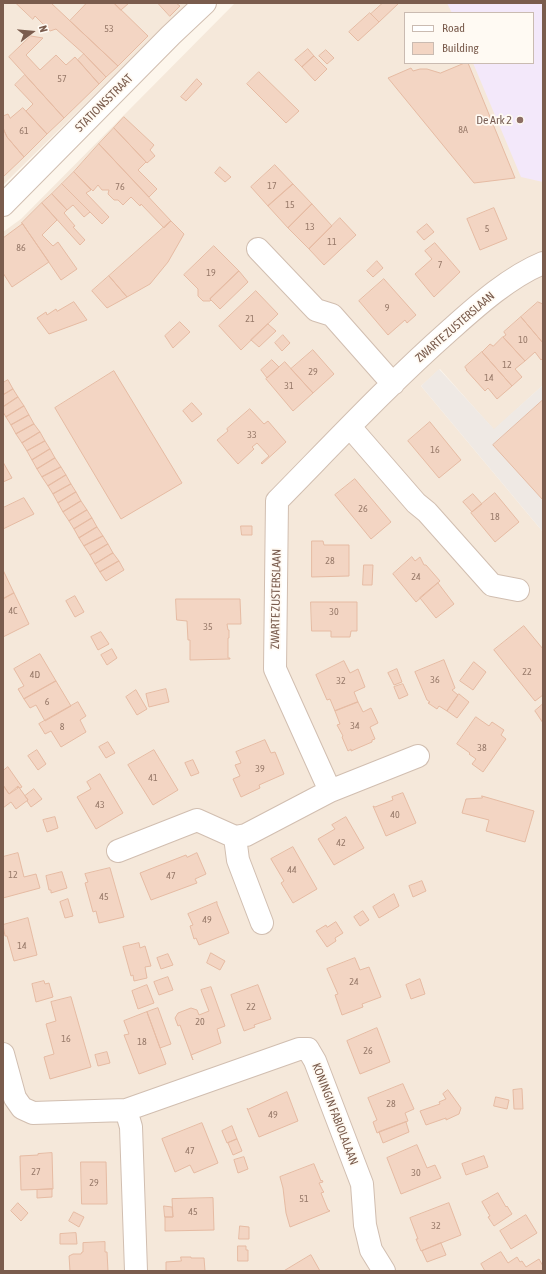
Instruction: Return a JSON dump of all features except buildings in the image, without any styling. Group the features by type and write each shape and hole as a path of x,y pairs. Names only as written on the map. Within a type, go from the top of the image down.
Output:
{"street":[{"name":"STATIONSSTRAAT","path":"3,205 171,35 205,3"},
{"path":"258,249 316,310 332,315 392,384"},
{"name":"ZWARTE ZUSTERSLAAN","path":"330,791 276,669 277,501 422,355 486,298 534,267 543,263"},
{"path":"350,427 416,503 427,512 492,585 518,590"},
{"path":"118,851 197,820 235,837 246,835 330,791 418,756"},
{"path":"235,837 238,860 262,923"},
{"name":"KONINGIN FABIOLALAAN","path":"3,1054 15,1098 22,1108 33,1113 126,1110 299,1049 308,1049 315,1061 362,1184 365,1225 371,1250 384,1271"},
{"path":"126,1110 131,1127 136,1271"}],"shaded area":[{"path":"3,3 188,3 3,185"},
{"path":"235,3 543,3 543,385 494,430 440,369 421,386 543,532 543,1271 3,1271 3,232 21,219"},
{"name":"De Ark 2","path":"447,3 543,3 543,182 521,177 473,64 534,64 534,12 452,12"},
{"path":"439,369 494,429 543,385 543,532 421,386"}],"place":[{"name":"De Ark 2","path":"520,120"}]}
